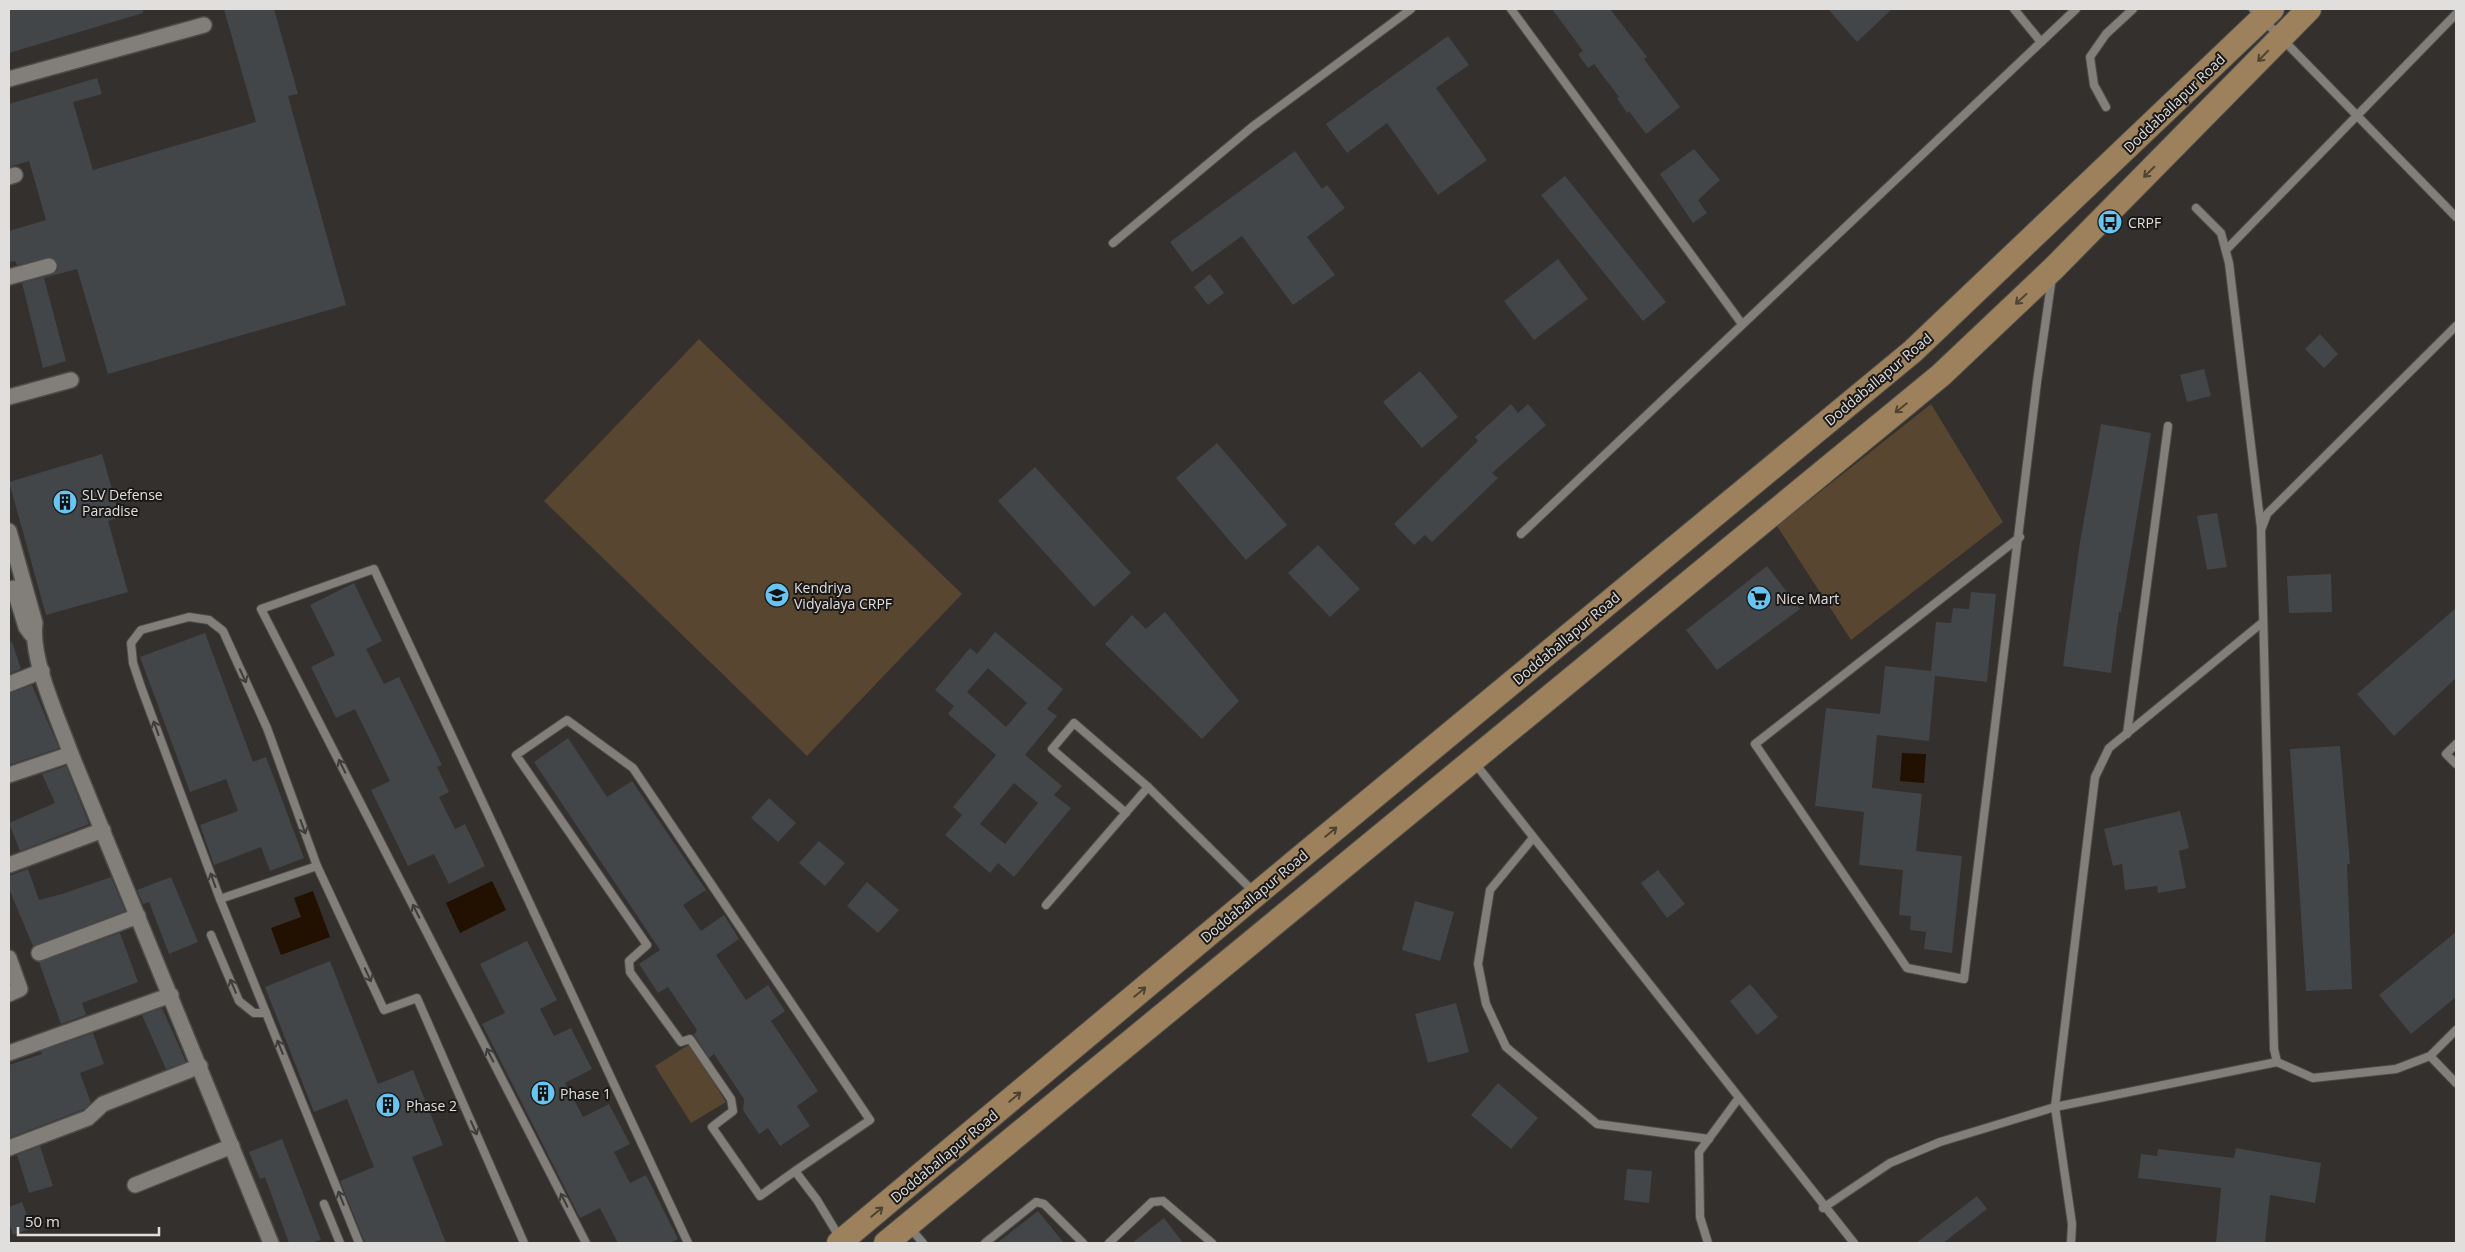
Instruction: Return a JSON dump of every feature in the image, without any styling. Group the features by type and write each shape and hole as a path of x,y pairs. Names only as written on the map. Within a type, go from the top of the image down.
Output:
{"main road":[{"name":"Doddaballapur Road","path":"886,1243 1941,375 2054,268 2309,9"},
{"name":"Doddaballapur Road","path":"841,1242 1256,895 1913,351 2263,12"}],"street":[{"path":"9,79 204,25"},
{"path":"9,277 49,266"},
{"path":"9,397 71,380"},
{"path":"9,531 35,622 33,638"},
{"path":"9,570 15,614 33,638 42,671 71,754 271,1243"},
{"path":"9,684 42,671"},
{"path":"9,775 71,754"},
{"path":"9,866 102,830"},
{"path":"39,953 138,916"},
{"path":"9,958 20,989 9,994"},
{"path":"9,1053 171,995"},
{"path":"9,1148 88,1118 103,1104 200,1066"},
{"path":"135,1185 232,1146"}],"lane":[{"path":"1113,243 1252,127 1411,9"},
{"path":"1511,9 1742,324"},
{"path":"2014,9 2042,42"},
{"path":"1521,534 2076,9"},
{"path":"2106,107 2094,85 2090,58 2106,34 2133,9"},
{"path":"2263,12 2281,37 2456,217"},
{"path":"2226,250 2456,14"},
{"path":"2196,208 2221,233 2226,250 2238,332 2261,530 2274,1049 2277,1062"},
{"path":"2020,537 1755,744 1907,968 1964,979 2020,537 2037,382 2054,268"},
{"path":"2261,530 2267,514 2456,326"},
{"path":"2127,734 2168,426"},
{"path":"586,1243 261,609 374,569 688,1243"},
{"path":"359,1243 220,899 133,663 131,643 141,630 189,616 209,620 222,632 267,728 317,866 384,1010 417,998 524,1243"},
{"path":"2071,1243 2072,1224 2055,1107 2095,778 2109,748 2263,622"},
{"path":"567,720 633,768 870,1120 795,1171 760,1196 712,1127 733,1111 731,1099 690,1039 681,1042 630,972 629,961 647,945 516,755 567,720"},
{"path":"1126,813 1052,749 1074,722 1148,787 1256,895"},
{"path":"2456,744 2446,754 2456,764"},
{"path":"1472,760 1823,1208 1854,1243"},
{"path":"1046,905 1148,787"},
{"path":"1533,838 1490,890 1478,964 1486,1004 1506,1047 1597,1124 1709,1139"},
{"path":"220,899 317,866"},
{"path":"211,935 239,1001 254,1013 266,1013"},
{"path":"1823,1208 1890,1163 1940,1142 2055,1107 2277,1062 2313,1078 2396,1069 2430,1056 2456,1030"},
{"path":"2430,1056 2456,1083"},
{"path":"1708,1243 1700,1217 1699,1152 1738,1099"},
{"path":"795,1171 817,1200 841,1242"},
{"path":"1109,1243 1152,1202 1163,1200 1212,1243"},
{"path":"985,1243 1036,1202 1044,1204 1082,1243"},
{"path":"324,1204 340,1243"},
{"path":"907,1225 923,1243"}],"shaded area":[{"path":"699,339 962,594 807,756 544,501"},
{"path":"1931,404 2003,522 1851,640 1777,526"},
{"path":"1902,753 1926,754 1924,783 1900,781"},
{"path":"492,881 506,910 460,933 446,903"},
{"path":"313,891 330,937 281,955 271,928 301,917 294,898"},
{"path":"690,1044 726,1102 691,1123 655,1066"}],"building":[{"path":"9,9 143,9 143,13 9,53"},
{"path":"224,9 274,9 298,94 288,96 346,305 108,374 77,269 44,278 66,361 43,368 22,283 52,275 58,269 58,264 51,257 17,265 15,261 9,262 9,231 46,220 29,161 9,167 9,104 97,78 102,94 73,102 93,170 256,122"},
{"path":"1552,9 1610,9 1647,57 1644,59 1680,107 1646,134 1629,111 1627,113 1617,98 1619,97 1594,64 1588,68 1578,54 1583,51"},
{"path":"1828,9 1892,9 1857,42"},
{"path":"1448,36 1469,65 1436,88 1487,160 1438,195 1387,123 1347,153 1326,124"},
{"path":"1694,149 1720,180 1698,200 1707,213 1693,223 1660,174"},
{"path":"1295,151 1322,189 1327,185 1345,208 1307,237 1335,275 1293,305 1242,236 1192,272 1170,242"},
{"path":"1565,176 1666,302 1643,321 1541,195"},
{"path":"1558,259 1588,299 1534,340 1504,301"},
{"path":"1210,274 1224,293 1208,305 1194,287"},
{"path":"2320,334 2338,354 2324,368 2305,349"},
{"path":"2204,369 2211,396 2187,402 2180,375"},
{"path":"1420,371 1458,417 1422,448 1383,402"},
{"path":"1511,404 1518,413 1528,404 1546,425 1492,473 1498,478 1432,542 1425,535 1414,545 1394,524 1478,441 1475,437"},
{"path":"2101,424 2151,433 2121,612 2119,612 2111,673 2063,666 2080,542"},
{"path":"1217,443 1287,525 1246,560 1176,478"},
{"path":"102,454 120,517 108,521 128,592 46,615 9,482"},
{"path":"1035,467 1131,573 1094,607 998,501"},
{"path":"2217,513 2227,567 2207,570 2197,516"},
{"path":"1318,545 1360,589 1330,617 1288,573"},
{"path":"1767,566 1800,609 1717,670 1686,630"},
{"path":"2331,574 2332,612 2289,613 2287,576"},
{"path":"354,583 382,641 366,649 384,684 399,677 442,765 437,767 449,792 439,797 455,829 465,824 485,866 449,884 434,854 408,866 371,790 390,781 355,709 336,718 311,667 335,655 310,605"},
{"path":"1971,592 1996,594 1987,682 1935,676 1929,741 1877,735 1872,788 1922,794 1916,851 1962,856 1952,953 1924,949 1926,932 1910,930 1911,916 1899,915 1903,870 1859,865 1864,812 1815,806 1826,708 1880,714 1885,666 1931,671 1936,622 1951,623 1953,608 1969,609"},
{"path":"2456,608 2456,678 2394,736 2357,694"},
{"path":"1165,612 1239,701 1202,739 1105,644 1132,615 1146,629"},
{"path":"995,632 1063,689 1047,709 1057,716 1025,755 1062,786 1054,795 1071,808 1014,877 998,863 990,873 945,835 962,815 953,807 996,755 948,714 954,706 935,690 970,648 977,654","holes":["988,668 1027,703 1006,727 967,692","1014,783 1038,803 1005,844 980,824"]},
{"path":"205,633 253,762 266,757 304,858 270,871 261,847 214,865 200,825 238,811 226,779 190,792 140,657"},
{"path":"12,642 21,669 9,674 9,643"},
{"path":"32,685 59,748 9,765 9,693"},
{"path":"568,738 607,797 632,781 706,890 683,905 701,931 724,915 739,939 716,955 746,1000 768,985 785,1011 771,1021 818,1091 797,1106 810,1126 780,1146 768,1128 759,1134 743,1110 744,1099 714,1054 709,1058 694,1035 697,1030 668,987 658,993 639,964 660,950 534,762"},
{"path":"2340,746 2350,864 2347,864 2352,989 2306,991 2290,749"},
{"path":"66,766 89,824 20,851 9,823 55,803 42,774"},
{"path":"769,798 796,823 778,842 751,818"},
{"path":"2180,811 2189,848 2179,851 2186,888 2158,893 2157,886 2125,890 2122,864 2113,866 2104,829"},
{"path":"819,841 845,863 825,886 799,863"},
{"path":"28,869 39,900 111,877 125,911 33,946 9,889 9,876"},
{"path":"1658,870 1685,904 1667,918 1641,883"},
{"path":"171,877 198,942 169,954 149,902 143,904 137,890"},
{"path":"867,882 899,910 878,933 847,906"},
{"path":"1415,901 1454,912 1440,961 1402,950"},
{"path":"2456,932 2456,997 2411,1034 2379,995"},
{"path":"120,933 138,982 82,1003 86,1015 61,1024 39,962"},
{"name":"Phase 1","path":"527,941 557,1000 540,1009 554,1036 571,1028 592,1069 565,1083 583,1117 609,1104 630,1144 614,1152 630,1183 646,1175 678,1239 670,1243 618,1243 600,1208 580,1218 482,1024 505,1013 480,964"},
{"name":"Phase 2","path":"330,961 378,1084 413,1070 443,1145 412,1157 446,1243 365,1243 340,1181 374,1167 347,1099 314,1112 265,987"},
{"path":"1750,984 1778,1017 1757,1035 1730,1001"},
{"path":"1456,1003 1469,1052 1428,1063 1415,1014"},
{"path":"162,1008 186,1062 166,1069 142,1015"},
{"path":"93,1033 104,1064 80,1073 91,1103 84,1109 9,1138 9,1065 42,1054 41,1051"},
{"path":"1498,1083 1538,1118 1511,1149 1471,1115"},
{"path":"282,1139 321,1240 311,1243 289,1243 265,1177 260,1179 249,1152"},
{"path":"40,1146 53,1186 29,1193 17,1155"},
{"path":"2236,1148 2321,1163 2315,1203 2270,1195 2265,1243 2216,1243 2221,1188 2138,1178 2141,1154 2157,1156 2158,1149 2234,1158"},
{"path":"1627,1169 1652,1171 1649,1203 1624,1200"},
{"path":"1977,1196 1987,1209 1943,1243 1916,1243"},
{"path":"22,1202 32,1228 13,1235 9,1223 9,1207"},
{"path":"1038,1211 1064,1243 997,1243"},
{"path":"1164,1218 1183,1243 1132,1243"}],"place":[{"name":"CRPF","path":"2110,222"},
{"name":"SLV Defense Paradise","path":"65,502"},
{"name":"Kendriya Vidyalaya CRPF","path":"777,595"},
{"name":"Nice Mart","path":"1759,598"},
{"name":"Phase 1","path":"543,1093"},
{"name":"Phase 2","path":"388,1105"}]}
